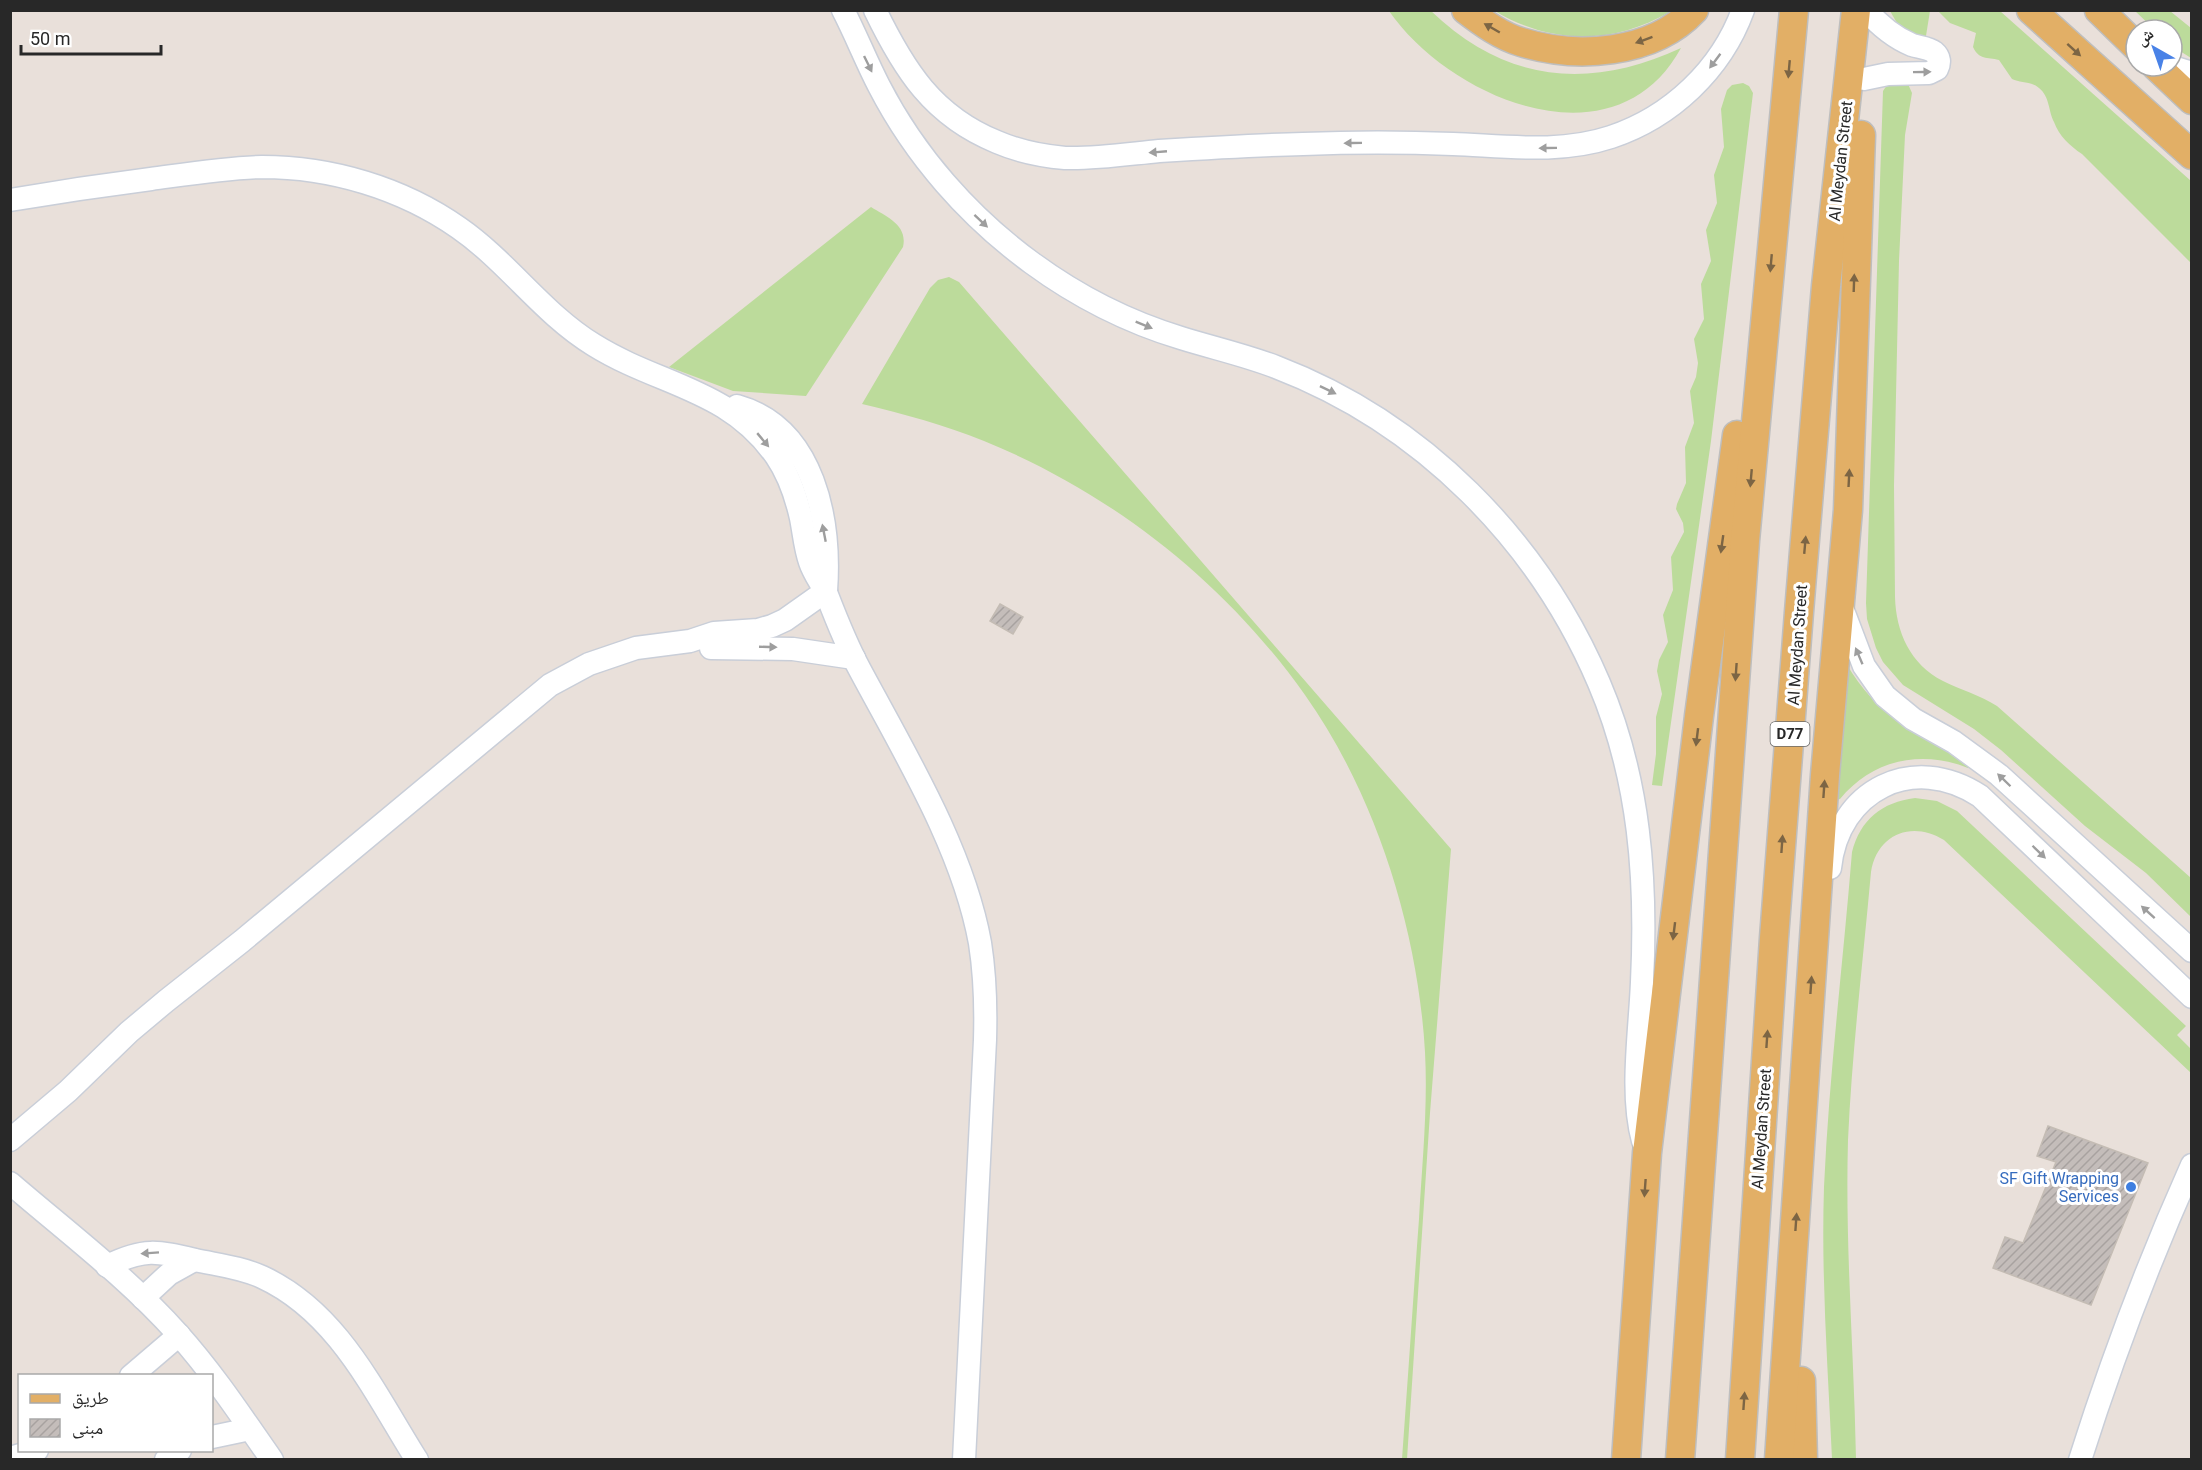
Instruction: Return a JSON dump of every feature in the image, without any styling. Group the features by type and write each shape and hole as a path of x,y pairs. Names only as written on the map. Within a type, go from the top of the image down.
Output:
{"main road":[{"path":"1466,10 1501,34 1521,42 1559,50 1579,51 1619,48 1657,35 1675,26 1694,10"},
{"path":"1680,1460 1745,541 1794,10"},
{"name":"Al Meydan Street","path":"1740,1460 1774,938 1799,612 1827,286 1856,10"},
{"path":"1779,1460 1813,952 1850,454 1856,221 1864,79 1865,10"},
{"path":"2031,10 2192,155"},
{"path":"2099,10 2124,34"},
{"path":"2169,78 2192,100"},
{"path":"1626,1460 1647,1153 1698,728 1737,435 1747,377 1767,301"},
{"path":"1791,1280 1798,1337 1803,1460"}],"street":[{"path":"843,10 880,89 915,146 957,197 1006,243 1060,282 1119,314 1181,338 1273,365 1337,394 1370,413 1432,457 1462,485 1491,514 1537,572 1573,629 1601,687 1621,746 1636,810 1644,915 1637,1102 1640,1128 1647,1153"},
{"path":"875,10 907,70 921,88 956,119 975,132 1018,149 1041,155 1087,158 1222,147 1305,144 1440,144 1545,148 1590,143 1632,129 1652,119 1688,92 1718,58 1730,40 1743,10"},
{"path":"1864,79 1894,73 1929,73 1937,69 1939,61 1932,50 1913,45 1887,31 1865,10"},
{"path":"10,200 108,184 232,169 290,168 348,178 404,197 455,225 479,242 544,304 591,344 639,368 719,402 751,427 778,460 789,479 795,497 809,560 826,591 842,635 928,798 972,909 982,963 986,1006 964,1460"},
{"path":"10,1140 68,1091 165,1001 242,941 532,698 569,674 610,656 662,643 690,641 705,635 758,630 772,626 826,591"},
{"path":"1839,599 1864,666 1885,696 1913,719 1954,742 1999,775 2192,951"},
{"path":"690,641 703,647 793,649 854,658"},
{"path":"1813,952 1826,903 1833,849 1839,829 1846,817 1876,789 1902,779 1929,777 1956,783 1980,796 2192,997"},
{"path":"2080,1460 2136,1300 2192,1165"},
{"path":"10,1183 143,1298 179,1335 207,1374"},
{"path":"107,1266 125,1257 153,1252 181,1255 260,1276 293,1295 322,1319 347,1347 417,1460"},
{"path":"143,1298 169,1274 194,1260"},
{"path":"133,1374 179,1335"},
{"path":"213,1383 272,1460"},
{"path":"213,1437 250,1429"},
{"path":"10,1458 30,1452"}],"green space":[{"path":"1389,11 1431,11 1459,35 1488,53 1518,65 1549,72 1581,74 1613,70 1647,62 1681,48 1652,85 1616,106 1576,113 1533,108 1491,93 1451,71 1416,43"},
{"path":"1495,11 1671,11 1627,30 1605,35 1583,36 1560,35 1538,30"},
{"path":"1890,11 1930,11 1925,42 1901,30"},
{"path":"1938,11 2000,11 2191,181 2191,263 2082,154 2065,140 2056,127 2047,100 2039,88 2033,84 2012,79 1999,60 1978,54 1973,47 1976,33 1950,23"},
{"path":"2135,11 2170,11 2179,18 2142,18"},
{"path":"2184,22 2191,28 2191,58 2184,54"},
{"path":"1889,82 1908,84 1912,93 1905,135 1899,261 1894,485 1895,597 1902,634 1907,646 1922,666 1943,681 1997,706 2191,878 2191,917 2146,873 2085,826 2001,750 1974,729 1903,685 1883,662 1876,648 1867,619 1866,603 1883,91"},
{"path":"1743,83 1749,86 1753,93 1711,441 1662,786 1652,785 1656,754 1656,717 1662,694 1657,671 1659,660 1668,642 1663,615 1673,590 1671,557 1684,532 1683,523 1676,509 1686,483 1685,447 1694,423 1690,391 1696,377 1698,363 1694,339 1704,319 1701,284 1711,261 1706,230 1717,203 1714,175 1724,147 1721,109 1727,90 1732,85"},
{"path":"871,207 899,227 904,239 903,247 806,396 733,391 669,367"},
{"path":"949,277 959,282 1451,849 1430,1113 1407,1459 1402,1459 1424,1136 1425,1052 1421,1006 1403,912 1372,820 1353,776 1305,695 1239,615 1162,545 1121,514 1031,462 954,430 862,404 930,288 938,280"},
{"path":"1846,663 1871,698 1885,711 1917,733 1971,764 1968,768 1933,759 1898,762 1867,775 1836,800"},
{"path":"1915,798 1937,801 1957,811 2186,1026 2177,1035 2191,1049 2191,1073 1944,840 1920,831 1908,831 1888,840 1880,848 1871,872 1848,1140 1849,1260 1856,1459 1832,1459 1824,1289 1824,1187 1852,852 1861,831 1874,814 1892,804"}],"building":[{"path":"1000,604 1023,617 1013,634 990,621"},
{"path":"2048,1126 2148,1163 2091,1305 1993,1268 2005,1237 2023,1243 2056,1162 2037,1156"}],"place":[{"name":"SF Gift Wrapping Services","path":"2131,1187"}]}
